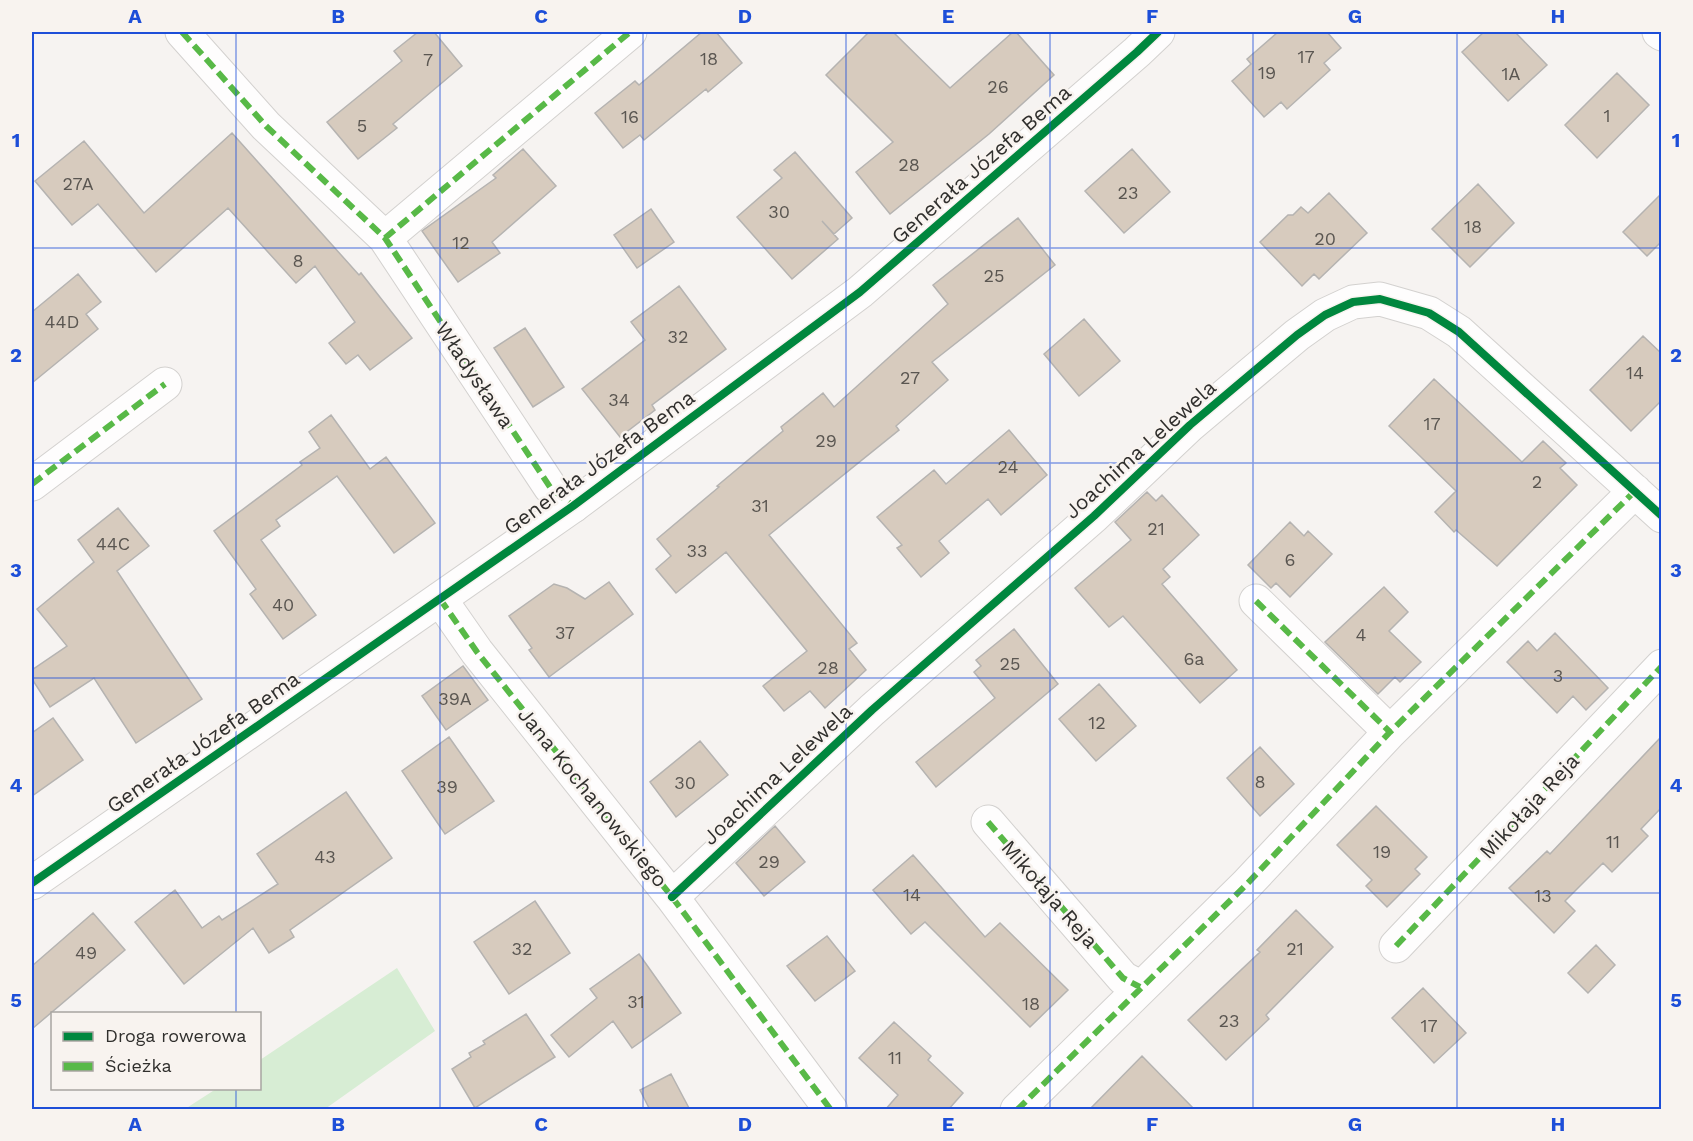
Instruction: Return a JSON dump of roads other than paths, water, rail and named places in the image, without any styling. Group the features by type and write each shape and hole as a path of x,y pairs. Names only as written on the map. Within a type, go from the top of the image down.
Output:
{"street":[{"name":"Władysława","path":"182,32 266,126 385,238 550,487 573,506"},
{"path":"385,238 630,32"},
{"name":"Generała Józefa Bema","path":"32,883 573,506 860,292 1158,32"},
{"name":"Joachima Lelewela","path":"672,897 872,710 1094,516 1190,425 1297,335 1325,315 1353,302 1380,298 1398,303 1429,313 1459,332 1662,516"},
{"path":"32,484 165,384"},
{"path":"1017,1110 1246,885 1390,732 1635,491"},
{"name":"Jana Kochanowskiego","path":"440,599 477,652 672,897 831,1110"},
{"path":"1256,601 1390,732"},
{"name":"Mikołaja Reja","path":"1396,946 1662,666"},
{"name":"Mikołaja Reja","path":"988,822 1123,978 1140,987"}]}
